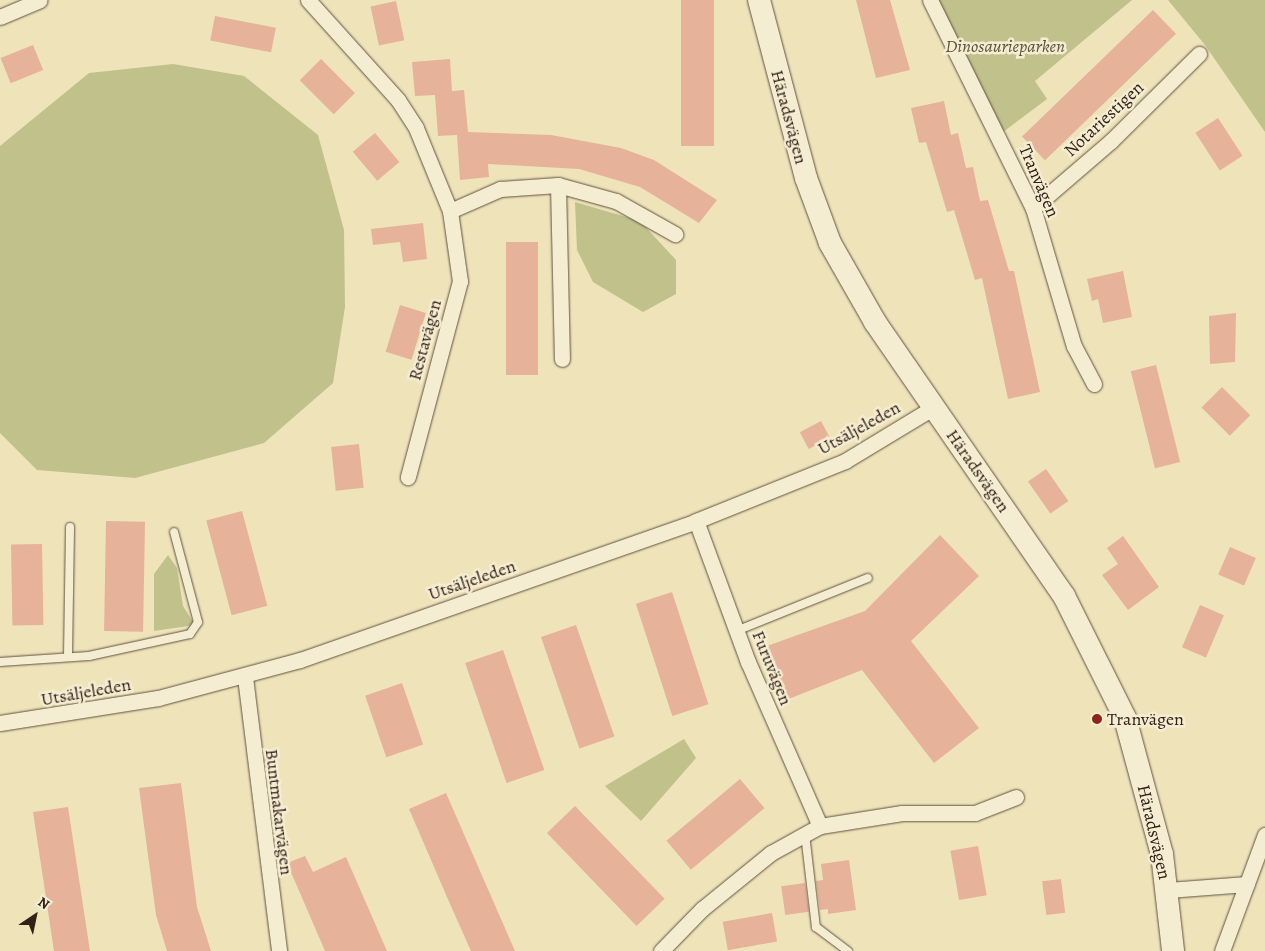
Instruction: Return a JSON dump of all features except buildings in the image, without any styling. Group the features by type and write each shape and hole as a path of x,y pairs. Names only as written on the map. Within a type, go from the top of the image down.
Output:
{"street":[{"path":"0,17 40,0"},
{"name":"Restavägen","path":"308,0 398,100 416,128 450,211 460,281 408,477"},
{"name":"Häradsvägen","path":"759,0 819,218 853,286 1077,620 1125,718 1168,890 1173,951"},
{"name":"Tranvägen","path":"930,0 1033,208 1074,346 1094,384"},
{"name":"Notariestigen","path":"1033,208 1111,141 1198,54"},
{"path":"450,211 500,188 558,185 616,201 675,234"},
{"path":"558,185 562,359"},
{"name":"Utsäljeleden","path":"0,723 158,698 245,677 696,521 845,461 934,407"},
{"name":"Furuvägen","path":"696,521 736,631 820,826"},
{"name":"Buntmakarvägen","path":"245,677 279,951"},
{"path":"661,951 702,909 771,853 820,826 902,813 975,813 1016,797"},
{"path":"1222,951 1265,835"},
{"path":"1168,890 1247,884"}],"lane":[{"path":"68,656 70,527"},
{"path":"0,662 68,656 190,634 198,622 174,532"},
{"path":"736,631 868,578"},
{"path":"805,834 816,926 848,951"}],"green space":[{"name":"Dinosaurieparken","path":"930,0 1132,0 1035,81 1047,99 999,135"},
{"path":"1168,0 1265,0 1265,132 1205,45"},
{"path":"173,64 244,76 318,135 344,230 345,307 333,383 264,443 135,478 37,470 0,433 0,146 89,73"},
{"path":"575,202 640,221 676,260 676,294 643,312 593,282 577,250"},
{"path":"168,555 177,568 183,606 195,625 154,631 154,574"},
{"path":"684,739 696,758 641,821 605,786"}],"place":[{"name":"Tranvägen","path":"1097,719"}]}
